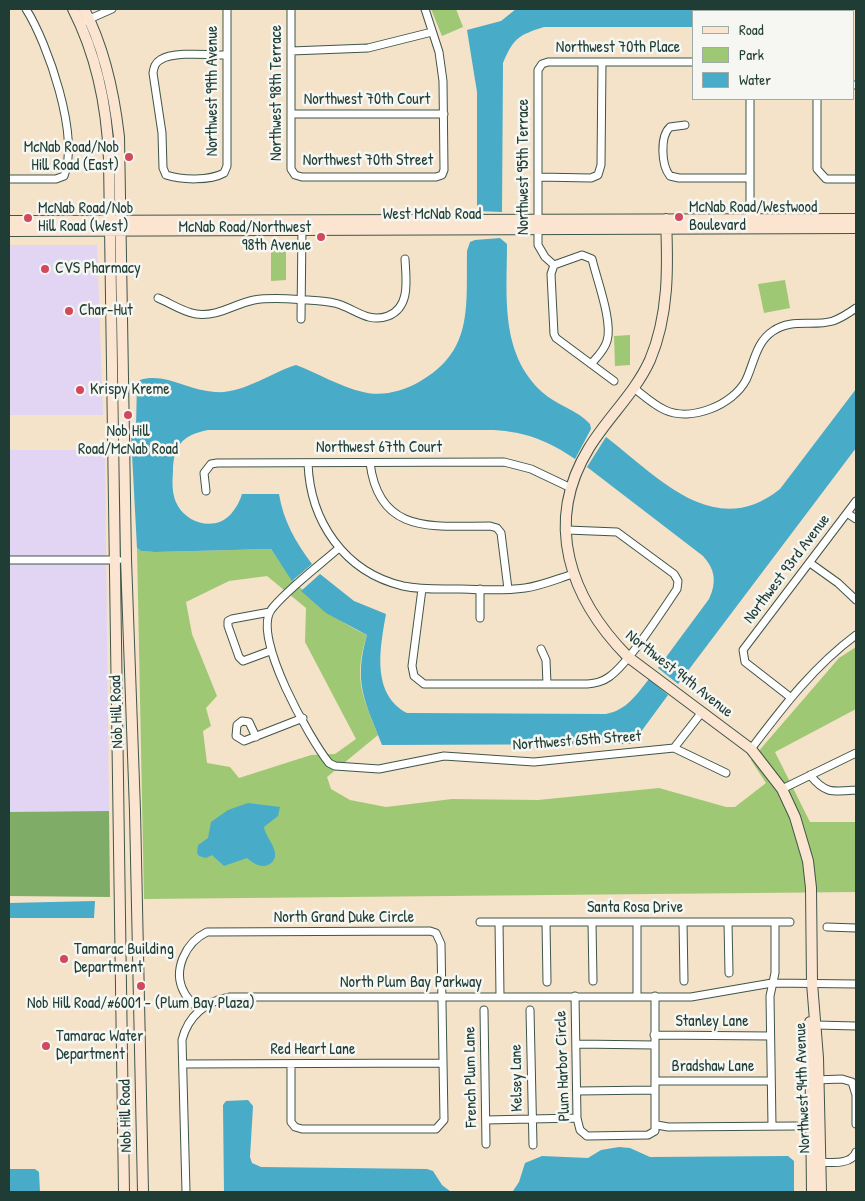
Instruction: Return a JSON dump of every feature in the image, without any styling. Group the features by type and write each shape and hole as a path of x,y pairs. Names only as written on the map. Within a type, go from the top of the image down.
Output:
{"main road":[{"path":"73,9 85,22"},
{"path":"84,9 85,22 101,82 108,137 115,225"},
{"name":"West McNab Road","path":"667,224 750,219 856,219"},
{"name":"West McNab Road","path":"9,220 115,225 667,224 856,228"},
{"name":"Northwest 94th Avenue","path":"667,224 667,288 664,318 649,363 634,388 589,448 572,488 567,530 573,574 589,610 612,640 628,656 751,749 782,789 795,817 808,861 811,888 816,1162 821,1192"},
{"name":"West McNab Road","path":"9,231 115,225"},
{"name":"Nob Hill Road","path":"115,225 133,734 143,1192"},
{"name":"Nob Hill Road","path":"115,225 113,560 124,1192"},
{"name":"Northwest 94th Avenue","path":"812,983 816,1025 814,1080"},
{"name":"Northwest 94th Avenue","path":"812,1192 816,1162"}],"street":[{"path":"9,179 56,179 64,176 68,168 68,152 60,93 48,53 26,9"},
{"path":"85,22 112,9"},
{"name":"Northwest 99th Avenue","path":"226,55 182,55 161,58 155,64 153,73 162,133 163,168 166,175 175,178 217,177 224,173 227,166 227,9"},
{"name":"Northwest 98th Terrace","path":"291,9 291,169 295,175"},
{"path":"425,9 439,52 443,81 444,114"},
{"path":"291,51 338,51 368,48 432,32"},
{"name":"Northwest 70th Place","path":"542,64 548,62 692,62"},
{"path":"538,177 591,178 598,175 601,165 602,62"},
{"name":"Northwest 95th Terrace","path":"542,64 538,70 538,225 540,251 554,265"},
{"path":"750,100 750,219"},
{"path":"817,100 817,169 826,179 856,179"},
{"name":"Northwest 70th Court","path":"291,114 444,114"},
{"name":"Northwest 70th Street","path":"295,175 302,177 436,177 442,175 444,170 444,114"},
{"path":"685,125 670,127 664,136 664,163 670,176 679,178 749,178"},
{"path":"301,319 302,225"},
{"path":"591,364 603,350 608,334 592,259 582,255 554,265 551,274 554,334 591,364 614,382"},
{"path":"158,298 184,310 205,314 227,310 253,300 301,300 341,305 363,316 375,318 387,316 397,310 403,302 406,293 405,259"},
{"path":"634,388 667,411 693,413 709,409 724,403 744,383 758,348 772,331 794,322 831,322 856,308"},
{"name":"Northwest 67th Court","path":"206,491 204,473 211,464 308,463 504,462 531,469 572,488"},
{"path":"308,463 312,498 327,532 339,548 365,570 382,579 422,589 480,590 537,586 573,574"},
{"path":"370,463 372,477 380,499 401,518 417,524 490,526 496,528 501,533 508,589"},
{"name":"Northwest 93rd Avenue","path":"790,697 744,662 743,650 856,501"},
{"path":"847,513 856,519"},
{"path":"422,589 412,666 417,680 424,684 601,682 612,675 628,656 677,590 678,582 674,574 618,532 567,530"},
{"path":"270,651 243,661 239,657 228,621 270,612 339,548"},
{"path":"9,560 126,560"},
{"path":"810,563 838,583 856,600"},
{"path":"480,590 480,618"},
{"path":"256,737 303,718 285,686 270,651 267,631 270,612"},
{"path":"751,749 790,697 815,669 856,635"},
{"path":"541,649 546,660 547,684"},
{"path":"702,712 674,748 726,773"},
{"name":"Northwest 65th Street","path":"303,718 329,763 367,769 390,767 444,756 534,762 674,748"},
{"path":"782,789 856,753"},
{"path":"810,775 825,790 835,792 856,790"},
{"name":"Santa Rosa Drive","path":"480,922 790,922"},
{"path":"499,922 500,996"},
{"path":"546,922 547,982"},
{"path":"592,922 593,981"},
{"path":"637,996 638,922"},
{"path":"683,922 684,981"},
{"path":"728,922 729,973"},
{"path":"772,1126 770,996 775,973 775,922"},
{"path":"827,928 856,928"},
{"name":"North Grand Duke Circle","path":"200,1010 189,1000 182,988 181,964 191,943 201,935 212,932 430,931 436,933 441,944 442,996"},
{"name":"North Plum Bay Parkway","path":"186,1192 184,1032 200,1010 216,1000 230,997 690,997 772,983 856,984"},
{"path":"291,1064 291,1122 295,1127 302,1129 436,1129 444,1120 442,996"},
{"name":"Plum Harbor Circle","path":"575,996 577,1118 580,1130 587,1136 648,1135 655,1131 657,1125"},
{"path":"655,996 654,1045 657,1125 668,1127 796,1126"},
{"name":"French Plum Lane","path":"484,1010 486,1144"},
{"name":"Kelsey Lane","path":"530,1010 533,1145"},
{"path":"816,1025 856,1026"},
{"name":"Stanley Lane","path":"654,1035 770,1036"},
{"path":"576,1044 654,1045"},
{"name":"Red Heart Lane","path":"183,1064 443,1063"},
{"path":"814,1080 842,1079 852,1082 856,1095 856,1124"},
{"name":"Bradshaw Lane","path":"655,1081 771,1081"},
{"path":"577,1091 655,1090"},
{"path":"486,1120 577,1118"},
{"path":"816,1162 847,1162 854,1157 856,1152"}],"shaded area":[{"path":"9,245 97,245 103,415 9,415"},
{"path":"9,450 105,450 109,811 9,812"}],"green space":[{"path":"431,9 456,9 463,27 442,36"},
{"path":"271,249 286,249 286,280 271,281"},
{"path":"785,280 790,308 764,313 758,284"},
{"path":"630,335 630,365 615,366 614,336"},
{"path":"137,548 141,551 155,552 271,549 301,589 313,600 338,619 367,635 361,663 361,686 378,735 327,777 331,789 350,800 386,807 452,799 538,800 659,788 726,807 735,807 766,783 751,760 839,658 856,647 856,709 775,752 810,822 856,822 856,892 144,899","holes":["267,576 306,608 305,642 356,739 335,754 311,755 239,778 230,767 207,763 203,731 211,726 206,708 217,696 192,634 186,602 229,581"]},
{"path":"109,811 110,897 9,896 9,812"}],"water":[{"path":"516,9 792,9 692,10 692,27 544,27 517,39 510,48 503,63 502,212 477,211 477,92 467,30 501,21"},
{"path":"500,238 507,244 507,304 512,342 519,360 528,377 542,392 590,424 591,429 575,459 546,442 527,435 494,430 208,430 192,435 181,443 177,449 173,463 173,490 178,506 188,517 195,521 210,524 225,519 231,514 242,494 279,494 291,531 312,564 292,581 271,549 155,552 141,551 137,548 131,435 136,427 137,384 140,380 159,378 205,391 225,392 236,390 296,365 346,387 363,392 378,394 406,388 437,370 450,356 458,342 466,309 467,251 470,242"},
{"path":"856,389 856,448 678,684 658,668 709,599 714,581 710,566 703,556 587,467 606,437 666,485 687,498 709,506 732,509 756,504 780,489"},
{"path":"320,574 354,601 386,614 381,655 383,682 388,694 396,705 407,713 606,714 625,705 649,679 668,695 632,744 382,745 366,704 361,679 361,666 367,635 326,613 301,591"},
{"path":"248,803 280,807 278,816 264,827 275,852 273,861 268,865 262,866 247,858 224,866 212,855 206,858 199,856 197,853 198,845 208,838 211,822 228,810"},
{"path":"95,901 94,918 9,918 9,903"},
{"path":"248,1100 253,1106 250,1157 252,1163 261,1167 427,1169 433,1171 442,1185 451,1192 224,1192 223,1105 226,1101"},
{"path":"619,1147 630,1148 650,1157 788,1156 794,1161 794,1192 451,1192 513,1191 519,1182 525,1163 542,1156 588,1158 601,1150"},
{"path":"9,1169 35,1169 39,1172 40,1192 9,1192"}],"place":[{"name":"McNab Road/Nob Hill Road (East)","path":"129,157"},
{"name":"McNab Road/Westwood Boulevard","path":"679,217"},
{"name":"McNab Road/Nob Hill Road (West)","path":"28,218"},
{"name":"McNab Road/Northwest 98th Avenue","path":"321,237"},
{"name":"CVS Pharmacy","path":"45,269"},
{"name":"Char-Hut","path":"69,311"},
{"name":"Krispy Kreme","path":"80,390"},
{"name":"Nob Hill Road/McNab Road","path":"128,415"},
{"name":"Tamarac Building Department","path":"64,959"},
{"name":"Nob Hill Road/#6001 - (Plum Bay Plaza)","path":"141,986"},
{"name":"Tamarac Water Department","path":"46,1046"}]}
